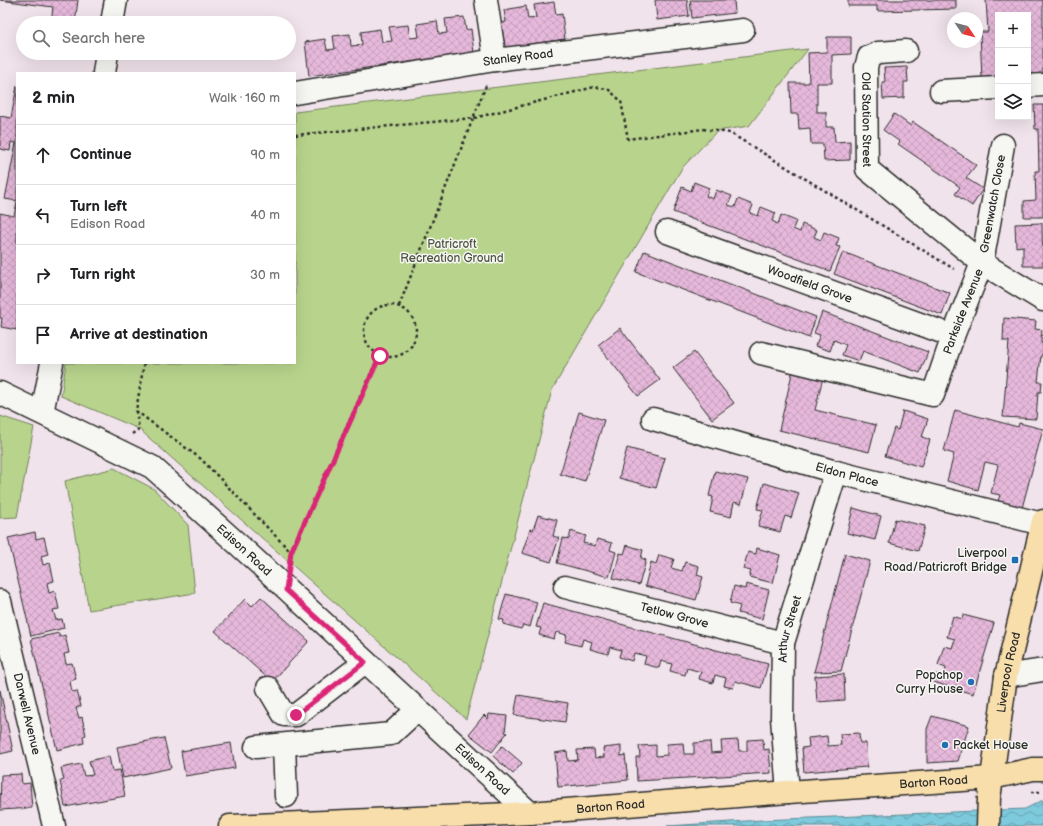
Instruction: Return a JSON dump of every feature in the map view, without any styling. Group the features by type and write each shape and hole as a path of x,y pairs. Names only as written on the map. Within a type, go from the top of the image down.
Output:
{"main road":[{"name":"Liverpool Road","path":"988,826 990,788 1006,676 1043,523"},
{"name":"Barton Road","path":"230,826 530,813 788,792 990,788 1033,769 1043,769"}],"street":[{"path":"113,16 116,0"},
{"path":"486,0 495,60"},
{"name":"Stanley Road","path":"296,93 495,60 743,30"},
{"name":"Old Station Street","path":"906,51 878,53 869,57 866,67 867,168 978,272"},
{"path":"104,72 106,60"},
{"path":"1031,86 1043,85"},
{"path":"941,91 995,88"},
{"name":"Greenwatch Close","path":"978,272 1003,145"},
{"name":"Woodfield Grove","path":"666,232 953,336"},
{"name":"Parkside Avenue","path":"761,353 933,395 953,336 978,272 1043,300"},
{"path":"42,413 52,364"},
{"name":"Edison Road","path":"0,393 152,467 530,813"},
{"name":"Eldon Place","path":"654,419 836,472 1043,523"},
{"name":"Arthur Street","path":"788,792 782,718 783,643 836,472"},
{"name":"Tetlow Grove","path":"565,587 783,643"},
{"name":"Darwell Avenue","path":"0,601 54,826"},
{"path":"268,688 284,715 296,715 365,662"},
{"path":"1006,676 1043,670"},
{"path":"256,747 391,734 417,710"},
{"path":"284,745 286,796"}],"path":[{"path":"399,306 474,118 495,60"},
{"path":"296,135 474,118 594,87 608,89 621,101 628,139 703,129 730,133 978,272"},
{"path":"390,304 399,306 406,310 412,317 415,324 416,333 414,341 404,354 388,358 380,356 372,351 366,344 363,335 363,326 367,317 373,310 390,304"},
{"path":"286,590 291,552 380,356"},
{"path":"111,447 139,429 136,410 144,364"},
{"path":"136,410 201,459 291,552"},
{"path":"1035,792 1043,792"}],"green space":[{"name":"Patricroft Recreation Ground","path":"808,49 749,126 717,131 682,168 552,390 466,719 139,429 61,396 66,364 296,364 296,112"},
{"path":"0,416 34,427 17,517 0,518"},
{"path":"114,468 154,489 188,525 195,593 89,610 65,481"}],"water":[{"path":"1043,800 1043,826 667,826 762,820 1025,809"}],"building":[{"path":"0,0 78,0 76,16 52,16 53,7"},
{"path":"655,0 687,0 689,16 657,20"},
{"path":"690,0 734,0 735,13 692,18"},
{"path":"848,0 956,0 956,9 877,11 877,6 848,6"},
{"path":"986,0 1043,0 1043,76 1031,77 1031,12 995,12 995,78 982,79 981,48 983,48 983,32 988,32"},
{"path":"554,2 556,15 562,14 565,39 505,48 501,23 506,22 504,10 526,6 528,19 536,18 534,5"},
{"path":"464,17 466,30 471,29 474,53 309,76 305,42 325,39 327,50 335,49 333,36 350,34 351,46 362,45 361,32 380,29 382,42 392,41 389,27 408,25 410,38 419,37 417,24 437,21 439,34 447,33 445,19"},
{"path":"827,37 851,37 851,54 832,55 832,83 817,83 817,112 826,112 826,127 834,127 835,142 850,141 850,160 824,161 823,144 811,144 810,128 799,129 798,114 791,114 790,83 809,83 808,53 827,52"},
{"path":"907,67 908,82 904,82 904,98 883,99 882,82 885,82 884,68"},
{"path":"16,91 16,143 11,142 10,151 0,149 0,116 11,118"},
{"path":"1034,105 1043,105 1043,217 1024,217 1024,201 1036,200 1035,171 1039,171 1038,129 1035,129"},
{"path":"894,114 911,126 913,122 976,165 966,178 983,189 972,206 955,194 960,187 898,144 900,142 883,130"},
{"path":"16,143 16,201 5,199"},
{"path":"694,182 709,188 706,196 713,199 716,190 732,196 728,205 735,207 738,199 753,205 750,213 758,216 761,207 776,213 772,221 778,224 781,215 796,221 793,229 800,232 802,224 817,230 814,237 821,240 824,232 839,238 836,246 840,247 830,271 673,212 682,187 691,191"},
{"path":"16,207 16,330 1,327 2,318 0,318 0,213 14,216"},
{"path":"1042,223 1043,266 1023,266 1023,246 1016,247 1015,224"},
{"path":"644,251 816,317 809,338 636,272"},
{"path":"843,252 950,293 942,315 834,274"},
{"path":"822,312 928,352 920,373 863,351 859,361 842,355 846,345 834,340 830,351 815,346 820,335 814,333"},
{"path":"1004,318 1036,321 1035,329 1042,330 1041,343 1043,343 1043,355 1041,355 1038,382 1042,382 1041,392 1038,392 1036,419 1003,417 1009,341 1003,341"},
{"path":"620,328 660,380 638,396 598,345"},
{"path":"694,352 734,403 712,419 673,368"},
{"path":"794,365 824,373 815,410 876,425 869,452 779,430"},
{"path":"955,410 1018,427 1019,423 1043,429 1022,508 998,501 1000,495 991,493 998,465 985,462 978,490 947,481 954,454 944,451"},
{"path":"903,411 928,419 922,437 930,440 921,467 885,456 894,428 898,430"},
{"path":"579,412 604,420 585,481 560,474"},
{"path":"627,448 665,458 656,488 619,478"},
{"path":"715,471 748,479 741,504 734,502 731,517 710,512 713,497 709,496"},
{"path":"764,483 799,493 791,518 785,516 780,532 758,526 763,510 757,509"},
{"path":"853,508 881,516 875,540 847,533"},
{"path":"538,515 557,520 553,536 559,538 551,562 522,553 530,529 533,530"},
{"path":"895,519 925,526 918,551 889,543"},
{"path":"571,531 586,536 583,543 595,546 597,539 612,543 610,550 616,552 609,577 557,563 563,538 569,539"},
{"path":"35,532 36,539 44,537 48,554 41,556 43,565 50,563 54,581 47,583 49,593 55,591 59,609 53,610 56,620 62,619 64,628 31,636 8,538"},
{"path":"627,545 643,550 641,558 646,560 639,585 613,578 620,553 624,554"},
{"path":"757,548 780,555 773,583 749,577 751,571 743,569 748,552 756,554"},
{"path":"845,554 870,561 841,671 814,672"},
{"path":"659,555 674,559 671,568 682,571 685,562 699,566 697,575 703,577 696,600 645,586 651,562 656,564"},
{"path":"746,584 769,590 762,619 738,613 740,606 730,603 734,586 745,589"},
{"path":"506,594 537,602 530,627 523,625 521,629 503,624 504,620 499,619"},
{"path":"261,597 309,641 272,682 215,631 245,599 252,606"},
{"path":"543,603 768,664 761,688 735,681 733,688 724,686 726,678 715,675 713,683 699,679 701,672 687,668 685,675 670,671 672,664 661,661 659,668 644,664 646,656 634,653 632,661 619,657 621,650 610,647 608,654 590,649 592,642 583,639 581,646 565,642 567,635 556,632 554,639 539,635 541,628 536,627"},
{"path":"963,615 994,623 973,694 933,682 936,674 944,677 946,668 938,665 944,646 952,648 955,639 947,637 953,616 962,619"},
{"path":"59,633 59,637 65,635 69,653 64,654 66,664 72,663 76,679 70,681 72,692 77,691 81,706 76,708 79,718 82,717 86,735 83,736 84,743 57,750 31,639"},
{"path":"844,674 845,700 817,702 815,676"},
{"path":"0,690 13,751 0,754"},
{"path":"518,695 568,703 565,722 514,715"},
{"path":"489,714 507,716 505,732 507,733 492,752 469,734 484,715 488,719"},
{"name":"Packet House","path":"932,716 969,726 958,761 927,763 927,729"},
{"path":"859,733 860,743 866,743 867,767 804,772 802,748 809,747 808,738 827,736 828,746 841,745 840,734"},
{"path":"164,738 171,768 123,778 117,747"},
{"path":"763,739 764,750 769,749 771,773 637,781 636,757 640,757 639,746 656,745 656,756 667,755 667,744 683,743 684,754 694,754 694,743 710,742 711,753 722,752 721,741 738,740 739,751 747,751 747,740"},
{"path":"231,743 235,768 185,776 181,751"},
{"path":"502,746 522,763 513,774 493,756"},
{"path":"621,746 621,756 625,755 628,780 558,787 555,753 567,751 568,761 578,760 577,750 594,749 595,758 604,757 603,748"},
{"path":"109,756 112,771 120,770 125,796 65,807 60,781 64,780 61,768 81,764 84,776 93,775 89,761"},
{"path":"21,774 22,784 30,783 32,808 0,810 1,775"}],"place":[{"name":"Liverpool Road/Patricroft Bridge","path":"1015,560"},
{"name":"Popchop Curry House","path":"971,682"},
{"name":"Packet House","path":"945,745"}],"route":[{"path":"296,715 365,662 286,590 291,552 380,356"}]}
